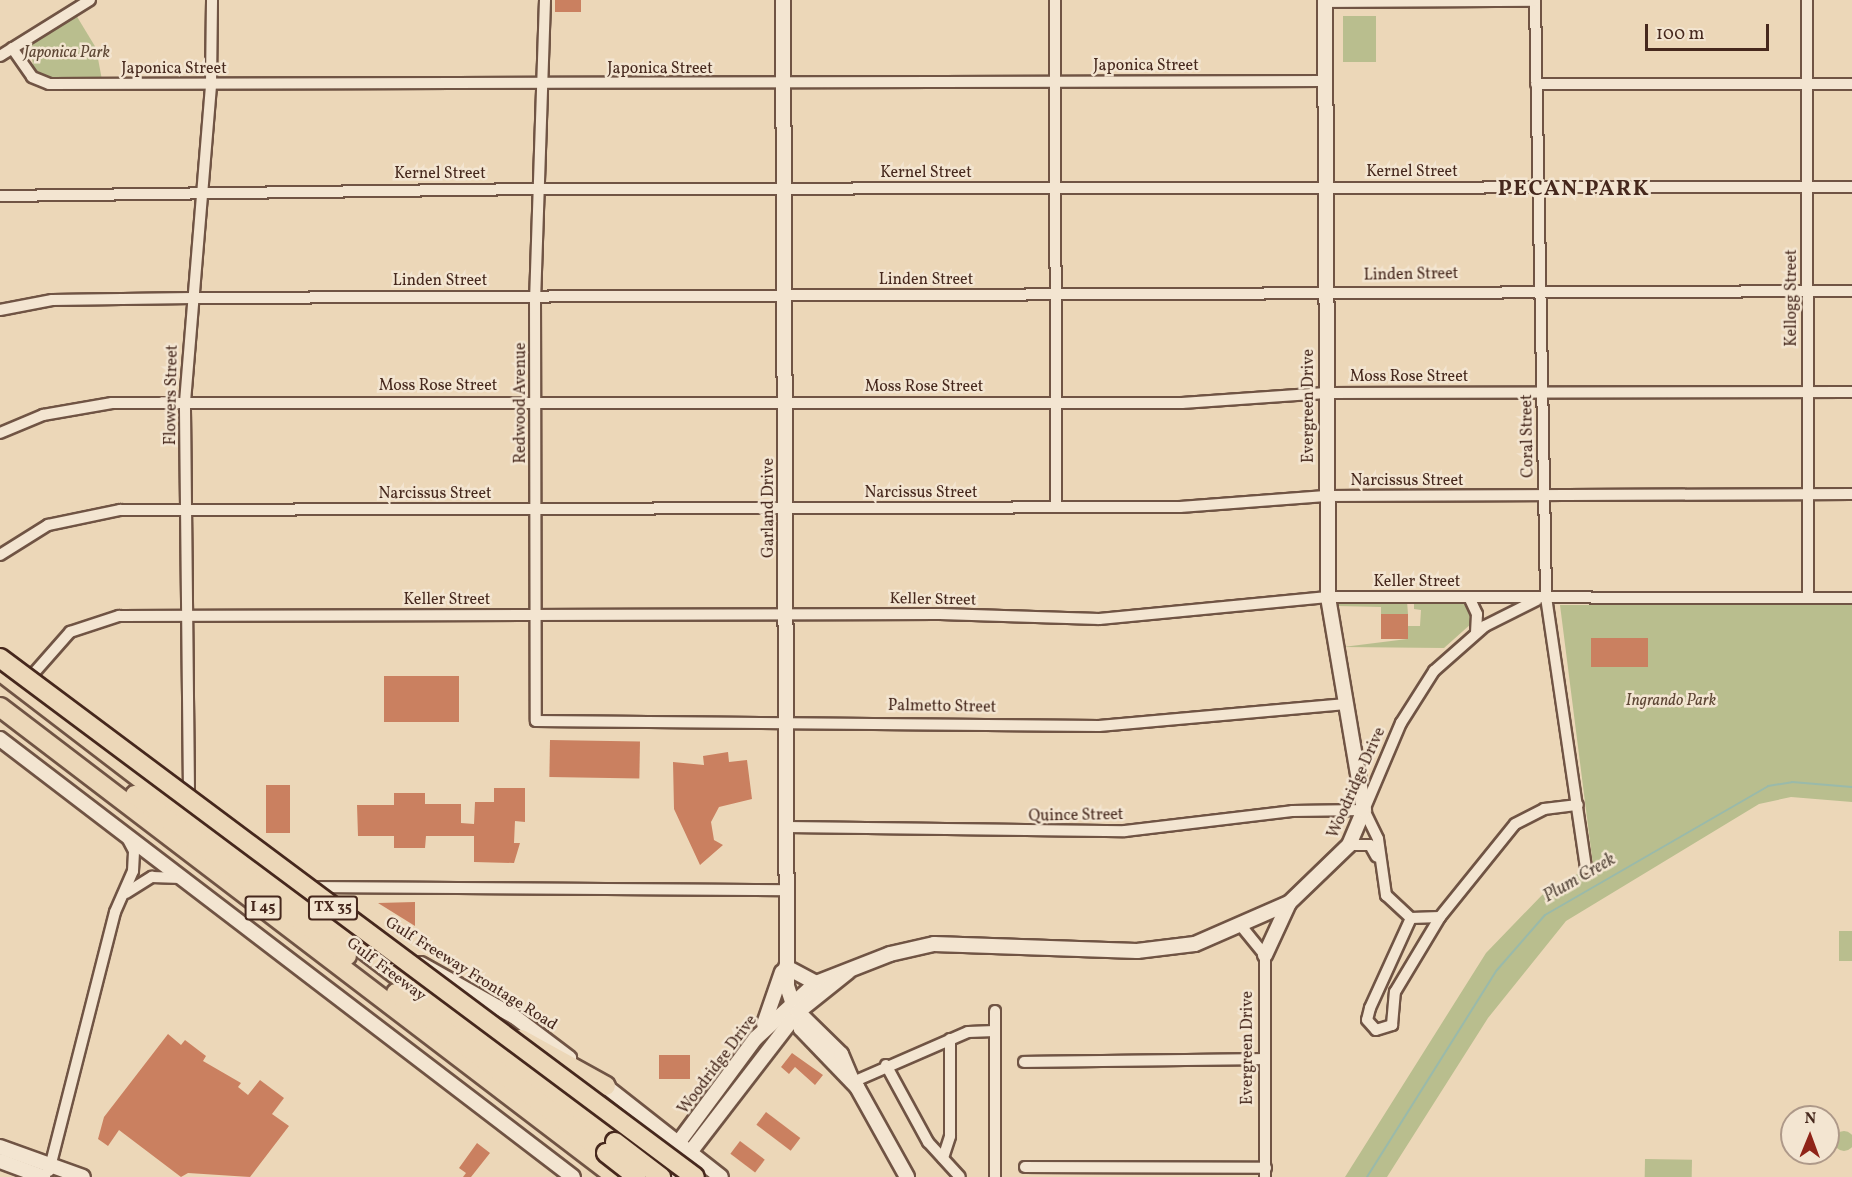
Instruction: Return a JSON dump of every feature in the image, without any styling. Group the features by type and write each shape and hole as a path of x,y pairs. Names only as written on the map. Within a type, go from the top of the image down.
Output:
{"highway":[{"name":"TX 35","path":"0,658 695,1177"},
{"name":"Gulf Freeway","path":"0,671 371,959 635,1177"},
{"name":"Gulf Freeway","path":"0,693 607,1153 616,1177"},
{"name":"Gulf Freeway","path":"0,707 607,1153 661,1177"},
{"path":"371,959 401,968 606,1086"}],"main road":[{"name":"Garland Drive","path":"783,0 786,962 801,1029 853,1082 908,1177"},
{"name":"Evergreen Drive","path":"1325,1 1328,597 1364,810"},
{"name":"Gulf Freeway Frontage Road","path":"0,648 314,887 422,964 515,1017 721,1177"},
{"path":"0,739 573,1177"},
{"name":"Woodridge Drive","path":"653,1177 684,1149 816,983 852,969 934,944 1137,951 1195,944 1242,927 1289,903 1349,845 1364,810"},
{"path":"1265,955 1289,903"},
{"path":"756,1038 786,962 816,983"},
{"name":"Woodridge Drive","path":"670,1177 684,1149 756,1038 795,1007 852,969"},
{"path":"634,1109 654,1140 635,1177"},
{"path":"0,1146 47,1173"},
{"path":"536,1148 584,1177"},
{"path":"0,1161 47,1173 83,1177"}],"street":[{"path":"0,56 90,0"},
{"name":"Flowers Street","path":"189,792 188,509 185,402 211,83 212,0"},
{"name":"Redwood Avenue","path":"536,721 535,295 537,189 546,0"},
{"path":"1055,0 1056,507"},
{"path":"1325,1 1534,0"},
{"name":"Coral Street","path":"1534,0 1546,597 1552,609 1586,868"},
{"name":"Kellogg Street","path":"1808,0 1808,596"},
{"name":"Japonica Street","path":"12,48 32,77 49,84 543,85 1324,81"},
{"path":"1536,84 1852,84"},
{"name":"Kernel Street","path":"0,196 202,190 1852,187"},
{"name":"Linden Street","path":"0,310 52,300 192,297 1055,295 1540,289 1852,291"},
{"name":"Moss Rose Street","path":"0,433 77,407 185,402 1182,403 1326,393 1852,392"},
{"name":"Narcissus Street","path":"0,555 48,525 87,513 188,509 1179,507 1326,496 1852,494"},
{"name":"Keller Street","path":"34,673 59,642 82,625 119,616 786,614 1099,619 1328,597 1808,596 1852,598"},
{"path":"1469,597 1477,614 1476,632"},
{"name":"Woodridge Drive","path":"1364,810 1416,697 1457,646 1476,632 1546,597"},
{"name":"Palmetto Street","path":"536,721 785,721 1098,726 1346,704"},
{"path":"1411,918 1370,1008 1367,1020 1376,1030 1392,1025 1395,993 1440,917 1515,824 1544,809 1578,805"},
{"path":"1364,810 1378,839 1378,859 1386,895 1411,918 1440,917"},
{"name":"Quince Street","path":"787,827 1125,831 1292,811 1364,810"},
{"path":"47,1173 120,899 134,863 123,833"},
{"path":"1349,845 1370,845 1378,859"},
{"path":"120,899 152,877 183,878"},
{"path":"314,887 787,890"},
{"path":"1242,927 1265,955"},
{"name":"Evergreen Drive","path":"1265,955 1266,1172"},
{"path":"995,1011 995,1177"},
{"path":"853,1082 886,1065 950,1039 995,1031"},
{"path":"943,1158 950,1136 950,1039"},
{"path":"1024,1062 1264,1059"},
{"path":"886,1065 943,1158 960,1177"},
{"path":"1025,1167 1266,1172"}],"green space":[{"name":"Japonica Park","path":"76,15 96,48 102,80 50,80 34,72 30,45"},
{"path":"1343,16 1376,16 1376,62 1343,62"},
{"path":"1407,601 1408,614 1381,614 1381,607 1337,606 1338,602"},
{"path":"1461,601 1473,615 1472,623 1444,648 1343,647 1407,639 1407,626 1420,626 1421,610 1414,609 1414,602"},
{"name":"Ingrando Park","path":"1560,605 1852,605 1852,802 1791,797 1759,804 1566,921 1488,1018 1387,1177 1345,1177 1486,953 1544,893 1593,865"},
{"path":"1839,931 1852,931 1852,961 1839,961"},
{"path":"1840,1132 1848,1132 1853,1137 1851,1148 1840,1150"},
{"path":"1645,1159 1692,1160 1692,1177 1645,1177"}],"building":[{"path":"555,0 581,0 581,12 555,12"},
{"path":"1381,614 1408,614 1408,639 1381,639"},
{"path":"1591,638 1648,638 1648,667 1591,667"},
{"path":"384,676 459,676 459,722 384,722"},
{"path":"550,740 640,742 639,779 549,777"},
{"path":"728,752 729,762 747,760 752,799 719,807 711,822 714,840 723,845 700,865 674,809 673,762 704,765 703,756"},
{"path":"266,785 290,785 290,833 266,833"},
{"path":"494,788 525,788 525,822 515,821 514,843 520,843 514,863 474,862 474,836 426,836 425,848 394,848 394,836 358,836 357,805 394,805 394,793 425,793 425,804 461,804 461,823 474,824 475,802 494,802"},
{"path":"415,902 415,926 378,903"},
{"path":"168,1034 181,1045 185,1040 206,1056 203,1061 241,1083 238,1087 248,1095 260,1080 284,1098 272,1114 289,1126 250,1177 188,1173 181,1177 119,1130 108,1146 98,1139 104,1117"},
{"path":"792,1053 823,1075 815,1085 795,1067 789,1074 781,1067"},
{"path":"659,1055 690,1055 690,1079 659,1079"},
{"path":"766,1112 800,1138 791,1151 756,1125"},
{"path":"740,1141 765,1160 755,1172 730,1154"},
{"path":"477,1143 490,1153 471,1177 463,1177 466,1173 459,1168"}],"waterway":[{"name":"Plum Creek","path":"1367,1177 1497,970 1545,915 1768,786 1792,782 1852,787"}],"district":[{"name":"PECAN PARK","path":"1574,190"}]}
